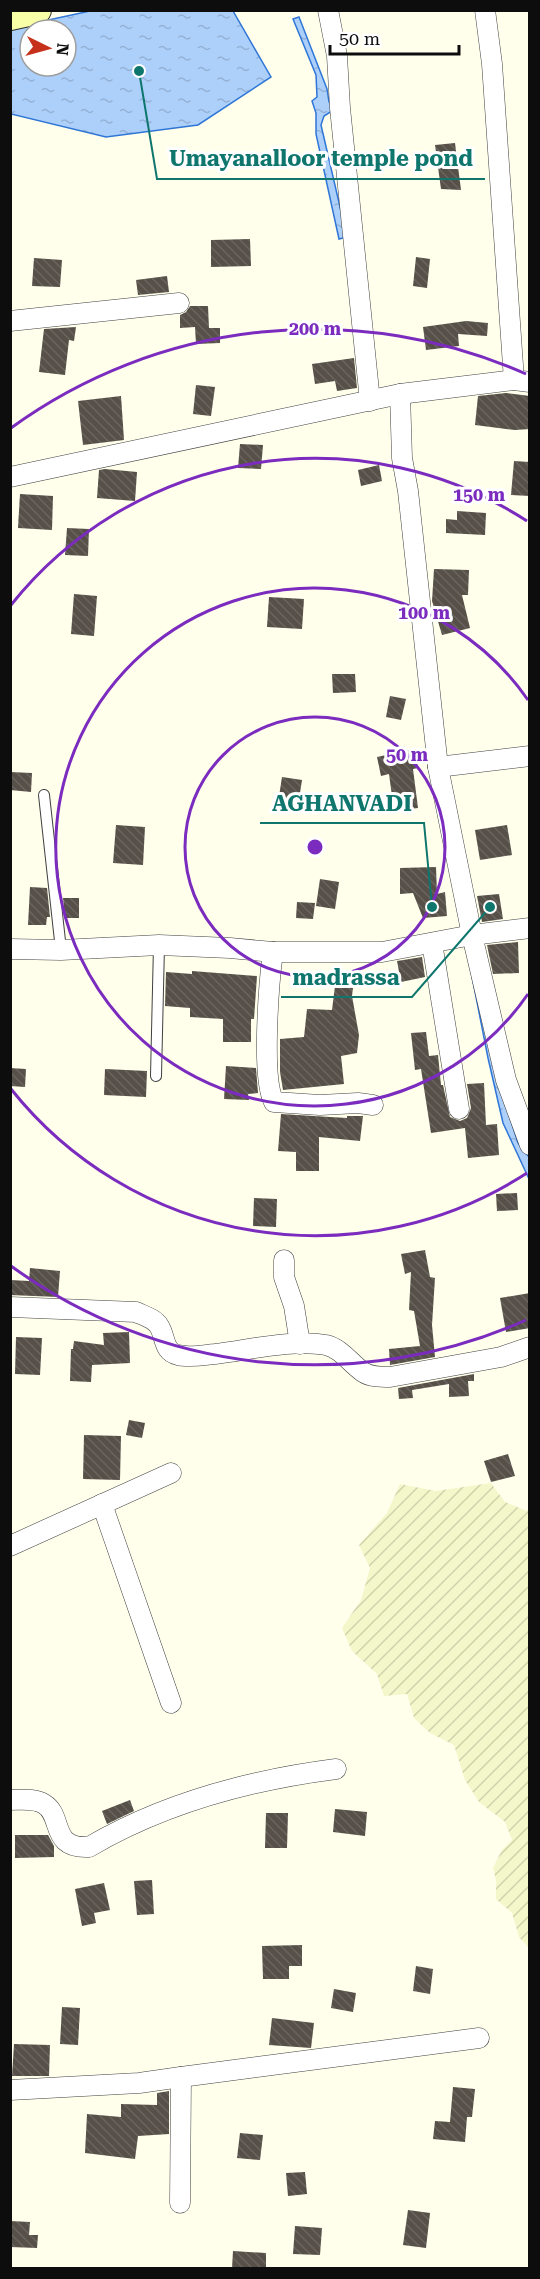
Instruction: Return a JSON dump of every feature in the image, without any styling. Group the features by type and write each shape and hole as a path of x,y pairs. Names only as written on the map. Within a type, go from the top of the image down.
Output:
{"main road":[{"path":"10,16 37,10"}],"street":[{"path":"328,10 337,56 340,108 370,401"},
{"path":"10,477 400,394 522,381 485,10"},
{"path":"10,321 179,303"},
{"path":"400,394 402,458 408,491 438,767 472,935 506,1080 530,1145"},
{"path":"438,767 530,756"},
{"path":"10,949 61,950 159,945 273,952 382,952 472,935 530,928"},
{"path":"432,943 459,1109"},
{"path":"273,952 268,986 268,1076 270,1094 274,1102 373,1105"},
{"path":"284,1260 284,1277 294,1306 300,1344"},
{"path":"10,1307 136,1312 151,1318 159,1326 171,1353 180,1356 300,1344 327,1345 340,1351 364,1373 383,1377 501,1357 530,1347"},
{"path":"10,1546 171,1473"},
{"path":"102,1504 171,1703"},
{"path":"10,1800 42,1802 51,1809 58,1832 69,1844 80,1847 89,1846 159,1811 283,1775 336,1768"},
{"path":"10,2090 139,2082 479,2038"},
{"path":"180,2204 181,2077"}],"lane":[{"path":"44,795 61,950"},
{"path":"156,1076 159,945"}],"green space":[{"path":"491,1483 505,1502 527,1511 529,1508 529,1959 528,1947 519,1937 512,1913 496,1899 496,1880 493,1868 502,1850 512,1840 505,1822 479,1802 465,1780 454,1745 430,1733 414,1718 407,1694 384,1696 377,1674 352,1651 342,1628 361,1600 370,1568 359,1545 387,1513 400,1484 436,1491"}],"water":[{"path":"90,11 233,11 271,77 198,125 106,137 11,114 11,28 18,26 18,78 78,78 78,18 57,18"},
{"path":"299,17 327,89 329,102 335,109 324,116 321,125 347,237 339,239 316,134 316,113 312,101 317,97 316,75 293,19"},
{"path":"466,946 502,1093 518,1143 529,1157 529,1179 503,1123"}],"building":[{"path":"455,143 461,190 441,189 435,145"},
{"path":"250,239 251,266 211,267 211,240"},
{"path":"416,257 430,259 427,288 413,286"},
{"path":"34,258 62,260 60,287 32,286"},
{"path":"167,276 169,292 138,295 136,280"},
{"path":"190,306 208,306 209,328 220,328 220,343 196,344 195,327 180,328 180,315"},
{"path":"466,321 488,323 487,336 458,334 459,346 426,350 423,327"},
{"path":"76,327 74,341 69,340 65,375 39,372 44,329"},
{"path":"354,358 357,388 337,391 335,381 315,384 312,364"},
{"path":"196,385 215,387 211,416 193,414"},
{"path":"506,393 530,396 530,429 515,430 475,425 478,396"},
{"path":"121,396 124,440 83,445 78,401"},
{"path":"240,444 263,445 261,469 238,468"},
{"path":"514,461 530,462 530,496 511,495"},
{"path":"379,465 382,481 361,486 358,470"},
{"path":"99,470 137,472 135,501 97,498"},
{"path":"20,494 53,496 52,530 18,528"},
{"path":"457,511 486,513 485,535 446,533 446,519 457,520"},
{"path":"67,528 89,529 88,556 65,555"},
{"path":"434,569 469,570 468,595 462,595 470,628 442,635 432,601"},
{"path":"74,594 97,596 94,636 71,634"},
{"path":"269,597 304,599 302,629 267,627"},
{"path":"332,674 355,674 356,692 333,693"},
{"path":"390,696 406,699 401,720 386,717"},
{"path":"414,749 418,768 413,769 418,808 394,811 389,774 381,776 377,757"},
{"path":"10,772 32,773 31,792 10,790"},
{"path":"282,777 302,780 298,806 278,803"},
{"path":"116,825 145,827 143,865 113,863"},
{"path":"507,825 512,855 480,860 475,830"},
{"path":"436,867 437,894 445,892 447,916 423,918 413,893 400,894 400,868"},
{"path":"320,879 339,882 335,909 316,906"},
{"path":"30,887 47,888 50,917 47,917 46,925 28,925"},
{"path":"499,894 503,919 482,922 477,896"},
{"path":"63,898 79,898 79,918 65,918"},
{"path":"297,902 315,903 313,919 296,918"},
{"path":"518,942 519,973 493,974 487,945"},
{"path":"422,957 425,977 401,982 397,961"},
{"path":"192,971 257,976 254,1019 251,1019 251,1042 223,1042 223,1019 190,1017 190,1008 165,1006 166,972 192,974"},
{"path":"335,986 353,988 352,996 359,1035 357,1053 341,1056 344,1084 283,1090 280,1072 280,1039 304,1037 307,1009 332,1010"},
{"path":"426,1032 429,1056 438,1055 441,1085 443,1085 450,1117 460,1121 467,1118 471,1108 467,1084 484,1083 486,1125 497,1124 499,1155 468,1158 465,1128 431,1133 421,1069 415,1070 411,1033"},
{"path":"226,1066 256,1068 258,1093 248,1094 249,1100 224,1099"},
{"path":"10,1068 26,1069 25,1087 10,1086"},
{"path":"105,1069 147,1071 146,1097 104,1095"},
{"path":"281,1114 347,1118 347,1116 363,1116 360,1141 319,1137 319,1171 296,1171 296,1152 278,1151"},
{"path":"517,1193 518,1210 497,1211 496,1194"},
{"path":"254,1198 277,1199 276,1227 253,1226"},
{"path":"425,1250 430,1277 435,1278 432,1325 435,1357 390,1365 389,1349 420,1346 414,1311 409,1310 411,1272 405,1274 401,1254"},
{"path":"30,1268 60,1271 58,1297 10,1295 10,1280 29,1281"},
{"path":"530,1293 530,1328 506,1332 500,1298"},
{"path":"129,1332 130,1363 92,1365 91,1382 70,1381 71,1349 73,1349 74,1341 104,1345 103,1333"},
{"path":"16,1337 42,1338 40,1375 15,1374"},
{"path":"474,1374 474,1381 468,1381 469,1396 449,1397 449,1384 412,1390 413,1398 399,1399 398,1388"},
{"path":"129,1420 145,1423 142,1438 126,1435"},
{"path":"84,1435 121,1436 120,1480 83,1479"},
{"path":"508,1454 515,1476 491,1482 484,1461"},
{"path":"130,1800 134,1811 107,1824 102,1811"},
{"path":"335,1809 367,1812 365,1836 333,1832"},
{"path":"266,1813 288,1813 287,1848 265,1848"},
{"path":"15,1835 48,1835 54,1846 54,1857 15,1858"},
{"path":"152,1880 154,1914 137,1915 134,1881"},
{"path":"104,1883 110,1910 94,1913 96,1923 82,1926 75,1889"},
{"path":"302,1945 302,1966 289,1966 289,1979 263,1979 262,1946"},
{"path":"416,1966 433,1969 430,1994 413,1991"},
{"path":"334,1989 356,1993 353,2012 331,2008"},
{"path":"62,2007 80,2008 78,2045 60,2044"},
{"path":"272,2018 314,2023 311,2048 269,2045"},
{"path":"14,2044 50,2045 49,2076 12,2076"},
{"path":"453,2087 475,2089 472,2117 467,2117 465,2142 433,2139 435,2121 450,2122"},
{"path":"169,2091 169,2134 138,2136 135,2159 85,2153 87,2114 121,2117 121,2104 157,2105 157,2093"},
{"path":"240,2133 263,2135 260,2160 237,2158"},
{"path":"305,2172 307,2194 288,2196 286,2173"},
{"path":"408,2210 430,2213 426,2248 403,2245"},
{"path":"10,2221 30,2222 29,2235 38,2235 37,2248 10,2247"},
{"path":"295,2226 322,2228 320,2255 293,2254"},
{"path":"233,2251 266,2253 266,2268 232,2268"}],"place":[{"name":"Umayanalloor temple pond","path":"139,71"},
{"name":"AGHANVADI","path":"432,907"},
{"name":"madrassa","path":"490,907"}]}
